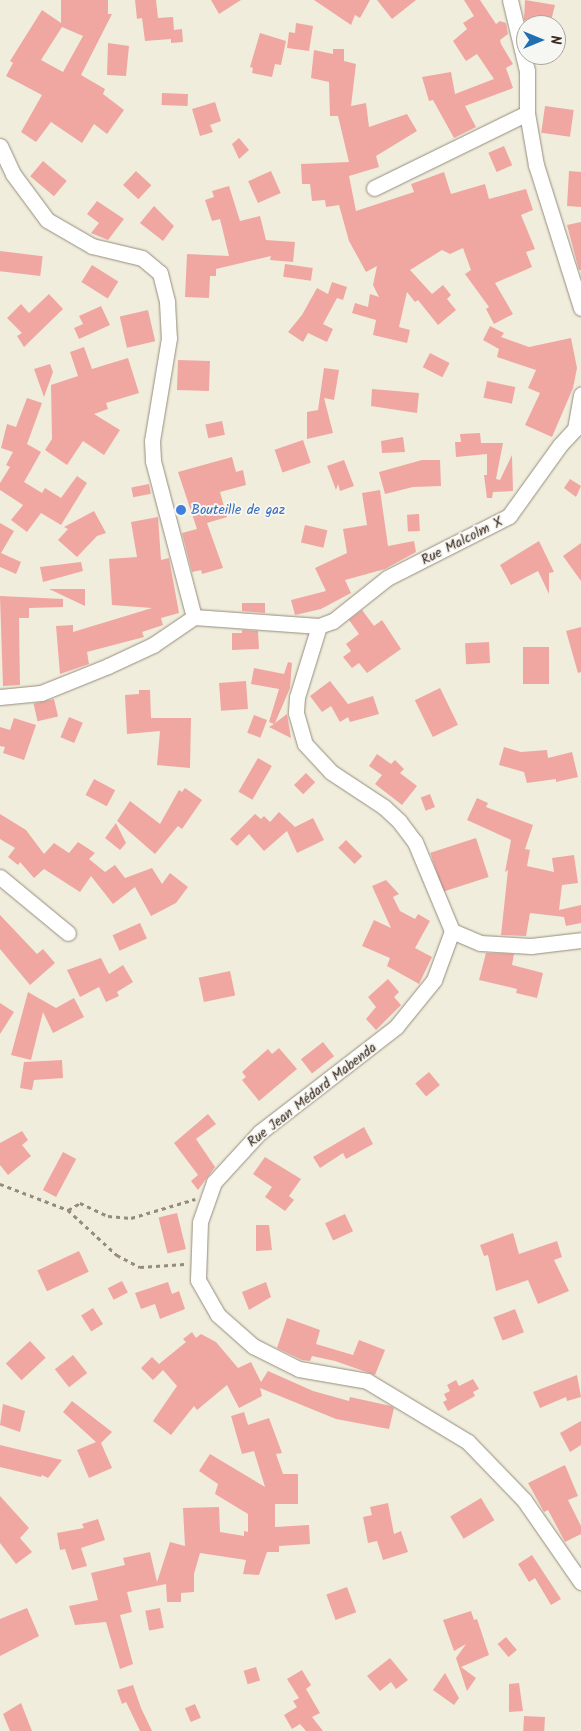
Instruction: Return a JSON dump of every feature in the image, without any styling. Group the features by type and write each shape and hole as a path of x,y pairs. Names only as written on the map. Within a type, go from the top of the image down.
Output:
{"street":[{"path":"510,0 527,71 527,113 542,190 581,308"},
{"path":"374,188 527,113"},
{"path":"0,146 13,174 47,220 92,246 142,258 160,273 169,318 169,338 152,441 154,461 194,617"},
{"name":"Rue Malcolm X","path":"319,626 333,621 387,578 510,516 560,445 578,431 581,394"},
{"path":"0,697 41,693 108,666 153,645 194,617 319,626 297,697 296,713 305,744 315,759 384,807 404,828 415,842 452,931 480,943 531,946 581,940"},
{"path":"0,877 68,933"},
{"name":"Rue Jean Médard Mabenda","path":"198,1280 200,1222 214,1182 260,1132 396,1027 434,980 452,931"},
{"path":"198,1280 218,1315 253,1346 300,1369 367,1380 468,1442 524,1500 581,1582"}],"path":[{"path":"0,1184 68,1210 117,1255 133,1264 149,1268 197,1265 198,1280"},
{"path":"68,1210 80,1204 108,1216 131,1218 197,1198"}],"building":[{"path":"61,0 108,0 108,14 112,14 81,75 105,89 103,94 124,110 107,134 94,124 82,143 51,122 36,142 21,132 42,95 6,76 13,63 10,61 42,10 61,23","holes":["62,27 83,36 63,72 41,60"]},
{"path":"135,0 156,0 158,18 173,17 174,30 182,29 183,42 171,43 171,39 145,41 142,18 137,19"},
{"path":"211,0 241,0 219,14"},
{"path":"314,0 370,0 360,18 355,15 351,25"},
{"path":"377,0 416,0 392,19"},
{"path":"464,0 480,0 496,24 500,21 506,23 508,34 500,40 513,64 506,68 513,88 465,106 476,127 454,138 433,100 429,101 422,77 451,72 455,94 494,79 477,54 466,61 453,41 467,29 463,23 474,16"},
{"path":"525,0 555,5 552,15 524,15"},
{"path":"296,23 313,26 309,51 287,48 289,32 295,33"},
{"path":"260,33 286,41 281,65 275,64 272,77 252,73 253,68 250,67"},
{"path":"108,43 129,46 126,76 107,75"},
{"path":"333,49 344,49 344,61 356,64 351,106 366,103 369,127 407,114 417,131 376,156 379,167 349,176 356,211 414,192 411,184 444,172 451,194 485,184 489,199 526,189 533,210 521,215 535,249 526,252 532,267 495,283 513,314 494,324 486,309 489,307 465,274 471,270 463,248 450,254 442,250 410,270 432,294 443,285 451,295 447,299 456,310 438,325 418,300 415,302 407,292 399,327 410,330 407,343 373,335 376,320 352,313 355,303 368,307 370,294 379,297 373,285 377,266 366,272 349,241 339,205 326,207 325,200 312,201 310,184 302,184 301,164 349,162 338,116 330,116 329,82 311,78 314,50 333,54"},
{"path":"162,93 188,94 188,106 162,105"},
{"path":"215,102 221,121 210,125 213,132 200,136 192,109"},
{"path":"545,106 574,110 570,137 541,133"},
{"path":"239,138 249,150 239,159 232,144"},
{"path":"504,146 512,165 497,172 488,153"},
{"path":"43,161 67,181 54,196 30,176"},
{"path":"136,171 151,185 138,199 123,185"},
{"path":"271,171 281,193 258,203 248,181"},
{"path":"569,171 581,172 581,207 567,206"},
{"path":"229,186 240,221 260,216 266,240 295,242 293,262 270,260 271,256 216,269 216,276 210,276 209,298 185,297 187,254 229,256 220,219 212,221 205,200 214,197 212,191"},
{"path":"97,201 124,219 108,240 91,233 99,223 87,214"},
{"path":"154,206 174,226 163,241 140,223"},
{"path":"581,222 581,270 579,270 567,225"},
{"path":"0,251 43,256 40,276 0,271"},
{"path":"285,264 313,268 311,281 283,277"},
{"path":"92,265 118,281 108,298 81,282"},
{"path":"332,282 347,287 343,300 337,298 323,324 333,329 327,342 308,333 303,342 288,332 302,315 317,288 328,294"},
{"path":"49,294 63,309 24,347 17,336 22,333 7,318 21,304 29,313"},
{"path":"101,306 110,325 79,339 74,328 83,324 79,316"},
{"path":"148,310 155,341 127,348 120,317"},
{"path":"490,326 504,333 501,337 529,347 571,338 577,368 573,388 552,437 525,425 540,393 528,388 536,370 497,357 499,349 483,340"},
{"path":"84,347 92,369 128,358 139,393 106,403 108,409 94,414 120,430 104,455 83,441 67,465 45,450 52,439 51,385 78,376 70,352"},
{"path":"430,353 450,363 442,377 423,367"},
{"path":"178,360 210,361 209,391 177,390"},
{"path":"50,364 53,372 44,397 34,369"},
{"path":"324,368 339,370 334,400 324,398 333,433 307,439 307,412 318,410"},
{"path":"487,381 515,387 512,404 483,398"},
{"path":"372,389 419,393 417,413 371,406"},
{"path":"27,398 42,403 27,444 41,452 24,482 42,493 45,488 61,498 77,476 87,483 61,525 41,513 27,532 11,520 23,505 0,490 0,483 10,467 6,465 13,452 1,448 7,424 16,427"},
{"path":"222,421 225,435 208,438 205,425"},
{"path":"480,433 481,443 503,443 496,479 500,480 512,455 513,491 493,492 492,498 487,498 484,475 487,475 487,454 456,457 455,442 461,442 460,434"},
{"path":"403,437 405,452 382,453 381,441"},
{"path":"303,440 311,463 282,472 275,450"},
{"path":"232,457 236,472 243,470 246,485 220,492 227,517 207,523 223,568 202,574 201,570 192,572 182,533 197,529 178,472"},
{"path":"344,460 354,486 340,491 338,484 336,490 327,466"},
{"path":"422,460 440,460 441,486 413,487 385,494 379,472"},
{"path":"570,479 581,486 576,497 564,488"},
{"path":"149,484 151,494 133,497 131,487"},
{"path":"380,490 388,546 414,541 416,552 385,569 345,580 351,593 321,609 295,615 291,600 326,591 315,568 347,553 343,529 367,525 362,493"},
{"path":"94,511 106,533 97,536 77,557 58,540 68,529 64,527"},
{"path":"419,514 420,531 408,532 407,515"},
{"path":"158,517 161,560 169,558 179,613 161,618 163,625 142,632 144,637 87,652 89,664 60,674 56,626 73,625 73,632 152,608 112,605 109,559 137,557 131,522"},
{"path":"0,523 14,531 1,553 21,562 16,574 0,567"},
{"path":"305,525 327,530 323,548 301,543"},
{"path":"539,541 554,572 549,573 549,594 538,571 511,585 500,565"},
{"path":"581,543 581,581 563,556"},
{"path":"81,562 83,571 43,582 40,567"},
{"path":"49,589 85,589 85,606"},
{"path":"0,596 63,599 63,607 29,608 29,618 19,618 20,685 3,686"},
{"path":"242,603 265,603 265,613 242,611"},
{"path":"362,610 374,626 382,620 401,649 367,673 359,663 352,668 343,657 351,651 346,644 359,634 349,620"},
{"path":"581,627 581,672 578,673 566,631"},
{"path":"242,630 258,631 259,649 232,650 232,633 242,633"},
{"path":"489,642 490,663 466,664 465,643"},
{"path":"523,647 549,647 549,684 523,684"},
{"path":"288,662 292,663 290,688 275,723 287,714 291,738 269,727 274,724 269,722 279,689 251,684 254,668 284,674"},
{"path":"246,681 248,709 221,711 219,683"},
{"path":"330,681 348,704 373,696 379,714 350,722 348,717 340,722 331,706 322,712 310,696"},
{"path":"440,688 458,725 433,737 415,700"},
{"path":"139,690 150,690 151,718 191,718 190,768 157,765 160,731 127,734 125,695 139,694"},
{"path":"54,699 58,717 38,721 34,704"},
{"path":"254,715 267,720 260,738 247,733"},
{"path":"69,717 83,723 74,743 60,737"},
{"path":"14,718 36,725 24,760 3,753 5,747 0,746 0,727 10,730"},
{"path":"504,747 521,752 547,750 548,758 572,752 578,777 556,782 556,779 527,783 524,772 499,765"},
{"path":"377,754 391,764 395,760 404,769 400,773 417,786 402,805 375,784 382,775 369,766"},
{"path":"258,758 272,766 252,800 238,792"},
{"path":"306,773 315,782 303,794 294,785"},
{"path":"94,779 115,790 107,806 86,795"},
{"path":"185,788 202,800 182,829 178,826 155,854 117,821 130,801 160,824 179,790 182,792"},
{"path":"430,794 435,807 426,811 421,798"},
{"path":"477,798 488,803 486,807 533,825 525,849 530,850 527,866 554,872 552,858 574,855 578,883 562,885 559,910 581,905 581,923 566,926 564,917 530,913 526,936 501,935 508,870 505,872 511,840 467,820"},
{"path":"279,812 295,827 313,818 324,840 297,853 287,831 264,851 249,834 237,846 230,839 255,814 261,819 264,816 270,822"},
{"path":"0,814 26,830 44,854 54,843 69,853 78,842 95,853 89,859 105,872 115,865 125,878 152,868 162,884 170,873 188,887 176,903 151,916 135,887 113,904 91,876 80,892 44,869 34,878 20,862 18,865 8,857 15,848 0,839"},
{"path":"116,823 126,843 120,850 105,838"},
{"path":"476,838 489,877 443,892 430,853"},
{"path":"346,840 362,856 354,864 338,848"},
{"path":"386,880 399,894 393,897 400,911 415,919 418,914 430,921 415,948 432,957 419,984 387,966 390,958 362,946 374,920 391,928 372,886"},
{"path":"0,915 37,954 43,949 55,963 30,985 0,949"},
{"path":"140,923 147,939 120,951 113,935"},
{"path":"486,953 514,954 512,965 543,973 537,998 516,993 517,989 479,980"},
{"path":"101,958 109,974 123,965 133,982 117,992 119,996 106,1002 99,987 80,997 67,970"},
{"path":"230,971 235,995 204,1002 199,978"},
{"path":"388,979 399,992 394,997 401,1005 376,1030 366,1019 376,1007 368,997"},
{"path":"28,992 56,1008 74,998 84,1017 53,1033 43,1012 31,1060 11,1055"},
{"path":"0,1003 14,1012 0,1034"},
{"path":"323,1042 334,1056 312,1073 301,1059"},
{"path":"279,1048 297,1069 259,1101 242,1080 246,1077 242,1072 268,1049 272,1054"},
{"path":"62,1060 63,1078 34,1080 32,1090 20,1088 24,1062"},
{"path":"429,1072 440,1085 426,1097 415,1084"},
{"path":"208,1114 216,1124 196,1139 215,1167 198,1190 191,1181 198,1175 174,1143"},
{"path":"364,1127 373,1144 346,1159 343,1153 320,1168 313,1157"},
{"path":"22,1131 28,1140 22,1145 31,1156 8,1175 0,1165 0,1143"},
{"path":"63,1152 76,1159 56,1197 43,1190"},
{"path":"265,1157 301,1179 289,1196 294,1200 285,1211 265,1197 272,1187 253,1174"},
{"path":"177,1213 186,1249 168,1253 159,1218"},
{"path":"345,1214 353,1231 333,1241 325,1223"},
{"path":"256,1225 269,1225 272,1250 256,1251"},
{"path":"513,1233 519,1254 557,1241 562,1257 554,1260 569,1291 538,1304 528,1280 496,1291 488,1255 484,1256 480,1245"},
{"path":"79,1251 89,1272 47,1291 37,1270"},
{"path":"122,1281 128,1293 114,1300 108,1288"},
{"path":"168,1282 172,1294 179,1291 185,1309 160,1319 155,1304 141,1309 135,1293"},
{"path":"266,1282 271,1297 249,1310 242,1292"},
{"path":"93,1308 103,1324 91,1332 81,1315"},
{"path":"515,1309 524,1332 502,1341 494,1317"},
{"path":"287,1318 320,1330 316,1344 353,1355 359,1340 385,1350 375,1375 335,1361 312,1356 310,1361 302,1360 277,1348"},
{"path":"192,1332 196,1338 201,1334 216,1342 238,1368 251,1362 261,1382 268,1371 313,1391 349,1401 350,1397 391,1406 394,1408 389,1429 336,1419 260,1388 262,1396 239,1408 227,1385 197,1410 194,1406 171,1435 153,1421 177,1386 163,1370 153,1380 141,1368 152,1357 159,1364 186,1342 183,1339"},
{"path":"30,1341 46,1358 22,1380 6,1364"},
{"path":"73,1355 87,1373 69,1387 55,1369"},
{"path":"577,1375 581,1397 567,1401 566,1397 540,1408 533,1392"},
{"path":"473,1379 479,1389 473,1392 475,1396 448,1411 443,1402 447,1400 444,1394 450,1391 447,1385 456,1380 459,1386"},
{"path":"72,1401 112,1432 101,1443 112,1468 89,1478 77,1450 96,1442 63,1412"},
{"path":"3,1404 25,1411 20,1432 0,1425"},
{"path":"244,1412 248,1425 269,1418 282,1453 276,1454 283,1474 298,1474 298,1504 275,1504 275,1527 309,1525 310,1544 279,1546 279,1552 267,1552 259,1575 243,1574 246,1560 200,1553 194,1574 194,1592 181,1593 181,1602 167,1602 166,1584 127,1592 132,1612 120,1615 133,1664 120,1669 106,1622 75,1625 69,1606 98,1600 91,1573 125,1565 123,1558 150,1552 157,1582 170,1542 185,1546 183,1508 219,1507 220,1532 244,1536 244,1531 248,1532 248,1514 215,1494 218,1484 199,1471 210,1454 265,1487 254,1451 242,1454 231,1416"},
{"path":"581,1421 581,1445 570,1452 560,1433"},
{"path":"0,1445 62,1460 48,1478 42,1475 41,1477 0,1467"},
{"path":"565,1465 578,1496 568,1500 581,1526 581,1534 565,1542 548,1510 544,1512 528,1483"},
{"path":"0,1496 29,1528 20,1538 32,1552 16,1564 0,1543"},
{"path":"481,1498 494,1520 464,1539 450,1517"},
{"path":"388,1503 394,1534 401,1531 408,1552 383,1560 377,1541 368,1543 363,1517 372,1515 370,1507"},
{"path":"98,1519 105,1540 81,1548 87,1566 72,1570 65,1549 60,1550 57,1533 84,1528 82,1524"},
{"path":"532,1555 561,1599 551,1605 535,1578 529,1582 518,1564"},
{"path":"347,1587 356,1612 336,1620 326,1595"},
{"path":"27,1608 39,1636 0,1656 0,1619"},
{"path":"160,1608 164,1628 149,1630 145,1611"},
{"path":"471,1611 474,1620 477,1619 489,1655 461,1667 476,1678 467,1691 456,1658 466,1644 454,1651 443,1620"},
{"path":"506,1637 517,1650 509,1657 498,1644"},
{"path":"390,1658 408,1680 396,1689 391,1682 380,1691 367,1676"},
{"path":"256,1667 260,1680 248,1684 244,1671"},
{"path":"302,1670 311,1685 306,1689 320,1713 312,1717 323,1731 306,1731 300,1724 292,1729 284,1715 297,1707 293,1701 299,1698 287,1679"},
{"path":"445,1673 459,1698 454,1705 433,1690"},
{"path":"519,1683 523,1711 509,1712 509,1684"},
{"path":"133,1685 152,1731 140,1731 126,1702 122,1704 117,1690"},
{"path":"21,1703 32,1731 10,1731 3,1714"},
{"path":"195,1704 201,1718 191,1722 185,1708"},
{"path":"524,1716 545,1717 544,1731 523,1731"}],"place":[{"name":"Bouteille de gaz","path":"181,510"}]}
